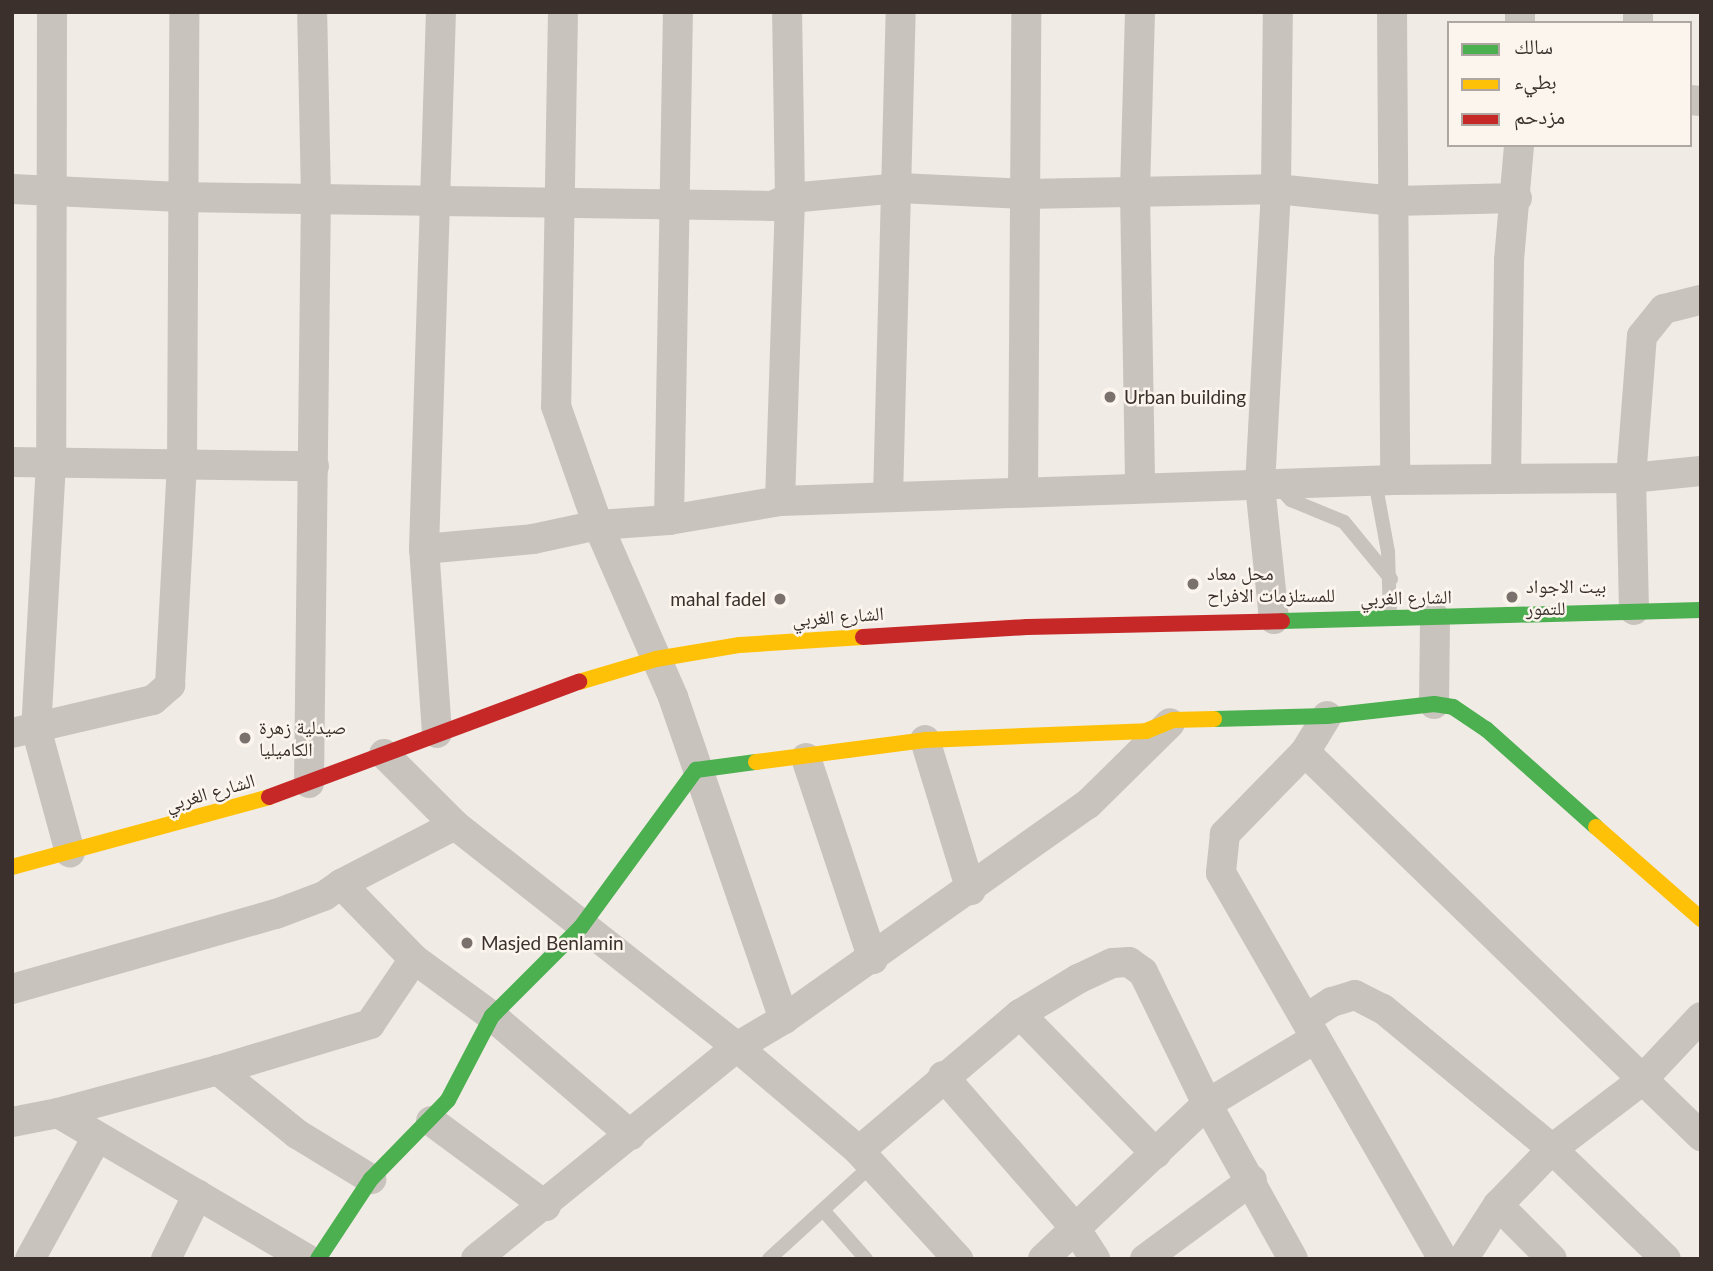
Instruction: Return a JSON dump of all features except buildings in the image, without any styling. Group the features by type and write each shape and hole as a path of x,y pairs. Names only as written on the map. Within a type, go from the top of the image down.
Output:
{"street":[{"path":"52,12 54,191 51,463 24,731 70,852"},
{"path":"24,731 153,700 170,685 182,465 180,197 184,12"},
{"path":"309,783 316,197 312,12"},
{"path":"437,733 424,549 438,201 441,12"},
{"path":"563,12 562,203 556,406 598,525 673,697 696,771 785,1019"},
{"path":"669,520 678,12"},
{"path":"780,501 790,198 787,12"},
{"path":"888,497 900,188 901,12"},
{"path":"1023,492 1026,12"},
{"path":"1140,12 1135,192 1140,487"},
{"path":"1274,619 1268,484 1278,12"},
{"path":"1385,480 1394,201 1392,12"},
{"path":"1506,479 1509,260 1517,198 1519,147"},
{"path":"12,189 180,197 772,205 790,198 900,188 1025,194 1276,189 1394,201 1517,198"},
{"path":"1634,610 1631,478 1642,335 1664,309 1701,300"},
{"path":"12,462 314,466"},
{"path":"424,549 533,539 598,525 669,520 780,501 1385,480 1631,478 1701,471"},
{"name":"الشارع الغربي","path":"12,867 227,811 309,783 437,733 656,659 740,645 869,635 1274,619 1435,618 1701,610"},
{"path":"1434,704 1435,618"},
{"path":"318,1259 371,1179 431,1121 448,1100 492,1016 581,927 696,771 925,740 1146,730 1172,720 1327,716 1434,704 1453,707 1486,729 1701,919"},
{"path":"1327,716 1306,752 1225,834 1219,859 1221,873 1443,1259"},
{"path":"476,1259 546,1206 737,1046 785,1019 873,960 1088,804 1172,720"},
{"path":"925,740 971,890"},
{"path":"1306,752 1640,1082 1701,1136"},
{"path":"384,754 455,825 581,927 737,1046 865,1158 958,1259"},
{"path":"806,758 873,960"},
{"path":"12,989 275,914 324,896 341,884 455,825"},
{"path":"341,884 414,960 492,1016 631,1135"},
{"path":"12,1122 58,1113 218,1070 370,1024 414,960"},
{"path":"865,1158 943,1076 1020,1014 1113,963 1136,965 1207,1104 1252,1180 1293,1259"},
{"path":"1043,1259 1207,1104 1312,1028 1343,997 1368,999 1552,1150 1666,1259"},
{"path":"1020,1014 1156,1154"},
{"path":"1463,1259 1498,1205 1552,1150 1640,1082 1701,1017"},
{"path":"218,1070 296,1134 371,1179"},
{"path":"943,1076 1075,1228 1095,1259"},
{"path":"58,1113 96,1139 198,1194 307,1259"},
{"path":"431,1121 546,1206"},
{"path":"30,1259 96,1139"},
{"path":"1144,1259 1252,1180"},
{"path":"166,1259 198,1194"},
{"path":"1498,1205 1552,1259"}],"lane":[{"path":"1385,480 1391,579 1390,618"},
{"path":"1268,484 1291,500 1343,522 1391,579"},
{"path":"769,1259 823,1210 865,1158"},
{"path":"823,1210 866,1259"}],"traffic: fast":[{"path":"1282,621 1701,610"},
{"path":"1214,719 1327,716 1434,704 1453,707 1486,729 1596,827"},
{"path":"318,1259 371,1179 448,1100 492,1016 581,927 696,770 756,762"}],"traffic: slow":[{"path":"579,682 656,659 740,645 863,637"},
{"path":"756,762 925,740 1146,731 1173,720 1214,719"},
{"path":"12,867 269,797"},
{"path":"1596,827 1701,919"}],"traffic: jam":[{"path":"863,637 1027,627 1282,621"},
{"path":"269,797 579,682"}],"place":[{"name":"Urban building","path":"1110,397"},
{"name":"محل معاد للمستلزمات الافراح","path":"1193,584"},
{"name":"بيت الاجواد للتمور","path":"1512,597"},
{"name":"mahal fadel","path":"780,599"},
{"name":"صيدلية زهرة الكاميليا","path":"245,738"},
{"name":"Masjed Benlamin","path":"467,943"}]}
